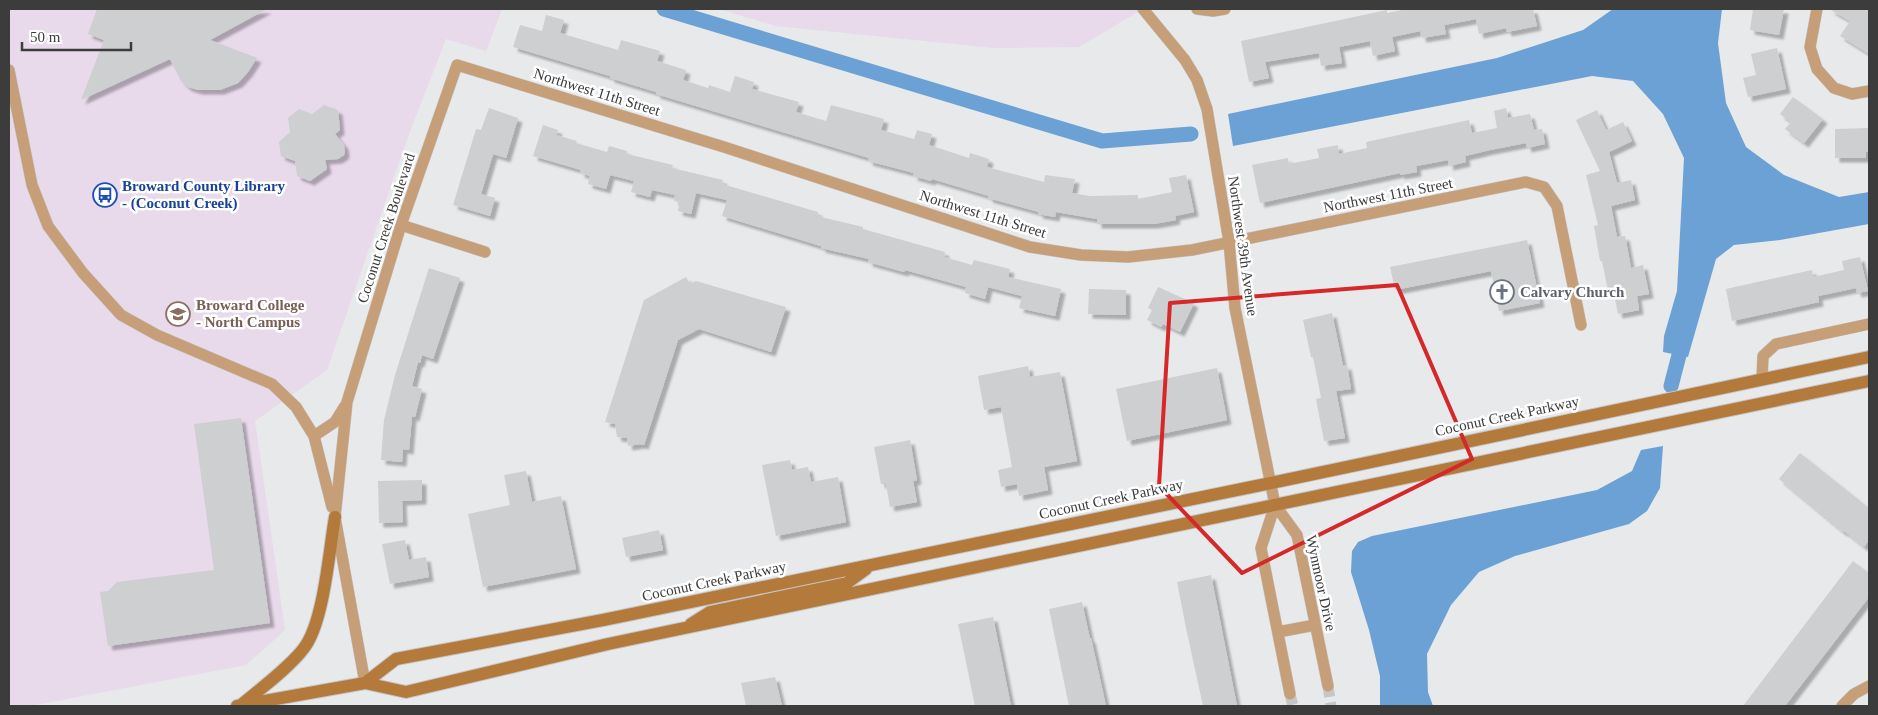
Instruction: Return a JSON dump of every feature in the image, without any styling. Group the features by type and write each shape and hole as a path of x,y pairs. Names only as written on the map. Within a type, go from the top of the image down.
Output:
{"main road":[{"name":"Coconut Creek Parkway","path":"365,683 396,659 603,620 870,566 1869,357"},
{"name":"Coconut Creek Parkway","path":"239,706 365,683 406,692 608,644 1869,381"},
{"path":"239,706 304,647 314,628 320,608 335,517"},
{"path":"684,628 710,612 847,583 870,566"}],"street":[{"name":"Northwest 39th Avenue","path":"1143,9 1185,60 1197,80 1206,109 1229,242 1236,308 1275,505"},
{"path":"1197,9 1213,11 1225,9"},
{"path":"1817,9 1810,47 1817,69 1834,88 1852,94 1869,90"},
{"name":"Coconut Creek Boulevard","path":"335,517 347,402 401,225 457,65"},
{"name":"Northwest 11th Street","path":"457,65 724,147 1030,246 1082,255 1128,257 1192,250 1526,182 1544,187 1557,206 1581,325"},
{"path":"9,70 32,186 48,226 83,273 121,315 157,335 272,384 296,407 314,436"},
{"path":"401,225 484,252"},
{"path":"1762,379 1763,356 1776,344 1869,324"},
{"name":"Coconut Creek Boulevard","path":"347,402 335,422 314,436 335,517 365,683"},
{"path":"1275,505 1261,548 1290,694"},
{"name":"Wynmoor Drive","path":"1275,505 1298,535 1328,686"},
{"path":"1278,632 1315,625"},
{"path":"1842,706 1854,694 1869,686"}],"highlighted area":[{"path":"1397,285 1472,459 1242,573 1159,486 1170,303"}],"shaded area":[{"name":"Broward College - North Campus","path":"9,9 502,9 486,51 446,39 409,134 327,370 255,421 285,630 246,665 30,706 9,706"},
{"path":"719,9 1143,9 1079,47 994,48 776,26"}],"water":[{"path":"1613,9 1722,9 1718,43 1726,103 1746,147 1784,175 1839,197 1869,192 1869,224 1780,240 1734,245 1716,259 1688,357 1663,352 1664,336 1677,291 1684,158 1663,114 1633,81 1592,76 1233,146 1228,114 1497,58 1583,30"},
{"path":"1663,446 1660,488 1647,511 1629,524 1515,556 1479,572 1451,605 1427,654 1428,692 1433,706 1380,706 1380,676 1369,630 1351,572 1352,551 1358,542 1372,536 1597,490 1632,471 1641,450"}],"building":[{"path":"97,9 267,9 210,40 257,58 238,83 220,90 198,90 188,87 181,81 170,59 81,100 104,40 88,34"},
{"path":"1407,9 1533,9 1537,26 1507,32 1506,28 1479,34 1476,19 1444,25 1446,34 1422,38 1420,31 1392,37 1395,51 1373,56 1370,41 1339,47 1342,63 1321,66 1319,53 1265,62 1269,78 1249,82 1241,41 1387,10 1387,13"},
{"path":"1753,9 1784,9 1779,35 1750,30"},
{"path":"1829,9 1869,9 1869,54 1840,36 1850,21"},
{"path":"546,15 564,20 560,33 618,50 621,40 660,51 657,61 686,70 683,80 708,88 709,85 730,92 735,76 754,82 752,89 799,102 796,112 826,121 831,105 884,119 881,130 914,139 917,130 932,134 929,145 969,158 970,153 989,159 987,167 1044,182 1045,175 1075,179 1072,193 1090,196 1138,195 1138,199 1172,192 1169,178 1186,175 1194,212 1175,216 1176,220 1154,224 1097,224 1097,219 1056,212 1055,217 1038,214 1039,212 988,198 989,196 932,179 931,181 913,176 914,173 868,161 869,158 656,94 656,92 610,78 610,76 513,47 520,25 542,31"},
{"path":"1777,48 1786,89 1748,97 1743,78 1756,75 1751,54"},
{"path":"1793,97 1823,119 1804,143 1785,129 1791,122 1780,114"},
{"path":"324,105 338,110 340,130 335,134 344,145 345,152 338,159 325,160 327,169 310,181 297,176 295,161 281,156 279,142 290,132 288,118 299,109 312,114"},
{"path":"489,108 518,118 506,158 493,154 481,194 495,198 490,216 453,205 476,129 481,130"},
{"path":"1506,108 1508,118 1530,114 1534,130 1542,129 1545,144 1527,148 1526,143 1490,150 1465,156 1466,162 1449,166 1448,160 1416,166 1417,172 1400,175 1400,173 1260,203 1252,165 1288,158 1289,164 1319,158 1317,149 1338,145 1339,154 1367,148 1366,142 1469,120 1472,133 1497,128 1494,111"},
{"path":"1597,110 1606,130 1623,122 1632,141 1609,152 1617,183 1631,180 1635,200 1611,206 1617,237 1625,236 1631,268 1643,265 1649,294 1637,296 1639,310 1618,314 1613,289 1608,290 1602,261 1600,261 1594,226 1598,225 1586,175 1600,171 1576,120"},
{"path":"543,125 558,130 556,135 577,141 576,143 607,152 609,146 627,151 627,154 673,165 672,168 723,180 722,184 818,212 817,216 863,227 863,229 945,252 944,257 972,265 974,260 1010,269 1008,277 1061,289 1055,316 1019,308 1022,296 988,287 985,299 965,293 966,287 868,262 869,259 821,248 821,246 722,216 727,200 696,193 691,214 678,211 680,202 674,201 675,195 652,190 650,197 631,192 634,181 610,175 606,189 588,184 590,176 580,173 581,170 533,156"},
{"path":"1869,128 1869,152 1866,152 1866,158 1835,158 1835,129"},
{"path":"1527,240 1540,303 1499,311 1491,271 1395,290 1390,267"},
{"path":"1860,257 1868,291 1857,293 1856,288 1818,296 1819,302 1732,321 1726,289 1812,270 1813,277 1844,270 1842,261"},
{"path":"429,268 460,278 433,359 422,355 420,363 418,362 412,386 422,389 415,417 412,416 409,450 403,449 402,462 381,460 384,420 395,375"},
{"path":"686,277 690,284 696,281 786,307 771,352 699,329 678,340 644,445 628,446 627,438 617,437 615,424 605,422 644,300"},
{"path":"1158,287 1194,303 1180,332 1163,324 1161,327 1147,320 1152,310 1148,308"},
{"path":"1089,289 1126,290 1126,315 1088,314"},
{"path":"1332,313 1343,366 1347,365 1351,389 1336,391 1345,438 1324,441 1316,399 1321,398 1303,320"},
{"path":"1028,366 1030,377 1060,372 1077,461 1044,467 1048,490 1019,496 1017,484 1001,487 998,470 1012,467 1001,407 984,410 978,376"},
{"path":"1217,368 1227,420 1127,441 1116,389"},
{"path":"241,418 270,623 108,646 100,592 108,591 117,582 214,570 194,424"},
{"path":"910,440 917,480 913,481 917,502 890,507 886,484 881,484 874,447"},
{"path":"1800,453 1869,508 1869,540 1864,547 1779,479"},
{"path":"790,460 792,470 808,467 811,482 838,477 846,522 776,536 762,465"},
{"path":"526,471 532,502 561,496 576,569 483,587 468,514 510,505 504,475"},
{"path":"422,480 422,500 402,501 403,522 379,523 378,481"},
{"path":"659,530 663,550 626,557 622,538"},
{"path":"405,540 409,560 426,557 429,577 390,584 382,544"},
{"path":"1853,561 1869,573 1869,597 1785,706 1743,706"},
{"path":"1211,575 1237,706 1203,706 1186,628 1177,582"},
{"path":"1082,602 1106,706 1069,706 1049,609"},
{"path":"993,617 1011,706 975,706 958,624"},
{"path":"775,677 782,706 746,706 741,683"}],"waterway":[{"path":"664,9 1102,141 1191,134"},
{"path":"1671,386 1684,336"}],"tunnel":[{"path":"1328,686 1331,706"},
{"path":"1290,694 1293,706"}],"place":[{"name":"Broward County Library - (Coconut Creek)","path":"105,195"},
{"name":"Calvary Church","path":"1502,292"},
{"name":"Broward College - North Campus","path":"178,314"}]}
